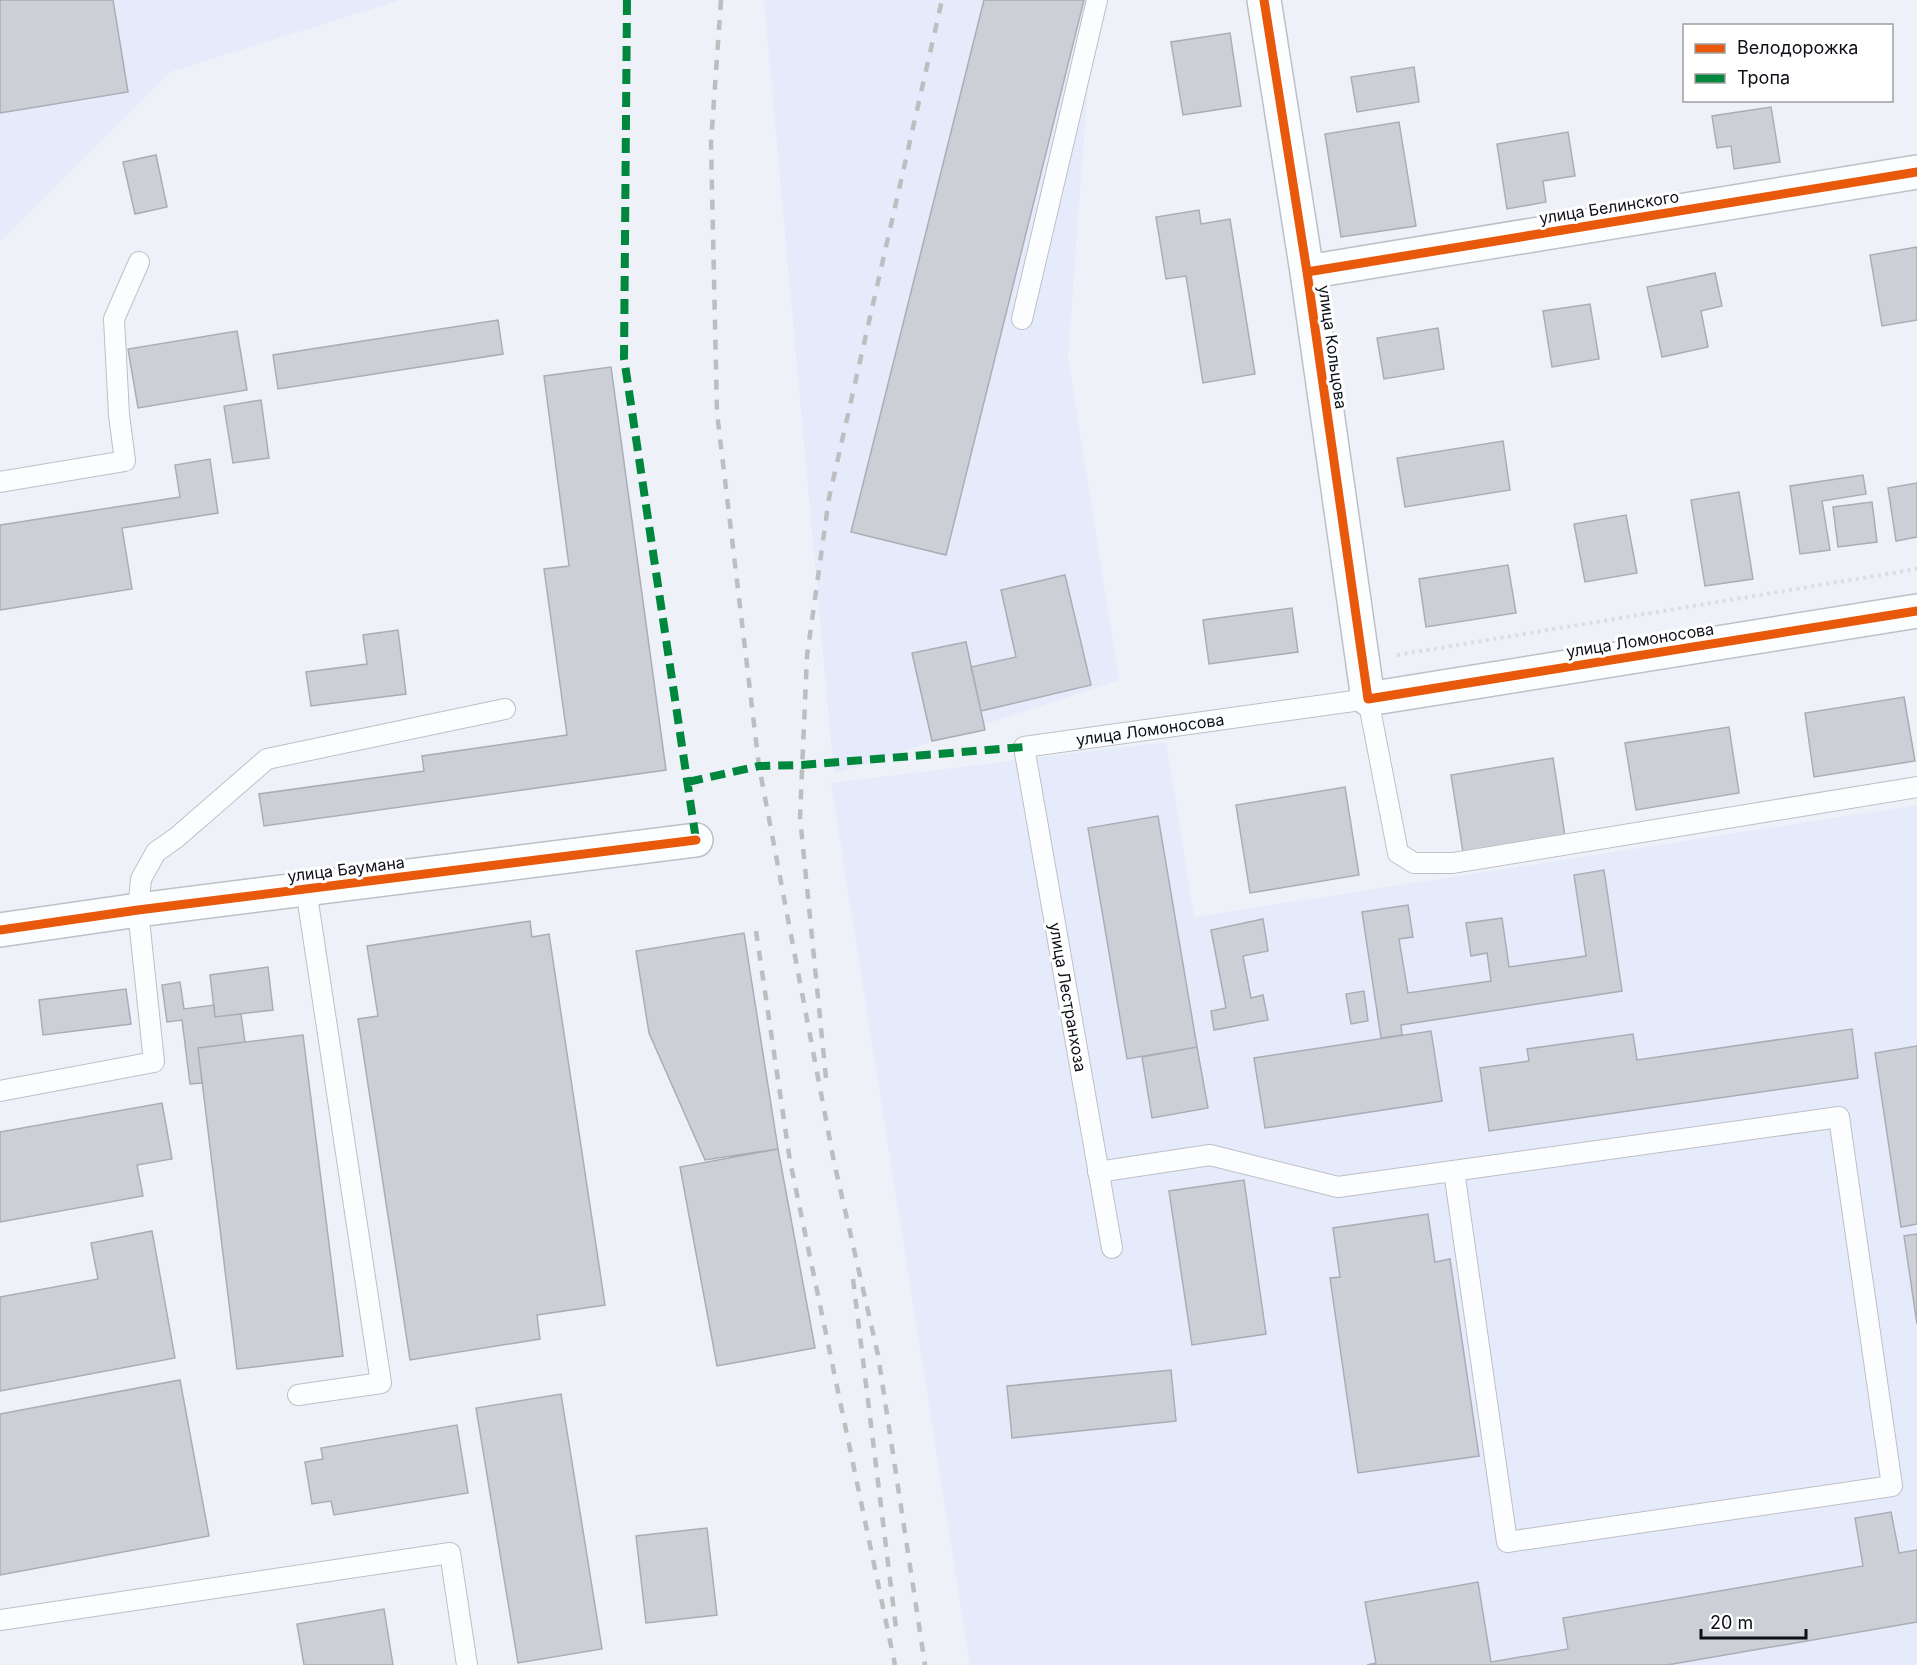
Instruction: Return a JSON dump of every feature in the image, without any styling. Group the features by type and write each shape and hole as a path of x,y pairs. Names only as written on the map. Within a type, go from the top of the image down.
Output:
{"street":[{"name":"улица Кольцова","path":"1264,0 1307,272 1368,699"},
{"name":"улица Белинского","path":"1307,272 1917,172"},
{"name":"улица Ломоносова","path":"1368,699 1917,611"},
{"name":"улица Баумана","path":"0,930 138,910 696,840"}],"lane":[{"path":"1022,319 1097,0"},
{"path":"0,482 125,461 118,415 114,319 139,262"},
{"path":"1368,699 1398,853 1414,863 1453,863 1917,787"},
{"name":"улица Ломоносова","path":"1024,747 1368,699"},
{"path":"0,1091 154,1062 138,910 141,879 156,852 176,838 267,759 505,709"},
{"name":"улица Лестранхоза","path":"1024,747 1112,1248"},
{"path":"298,1395 381,1383 306,889"},
{"path":"1098,1172 1210,1155 1338,1187 1839,1117 1892,1486 1507,1542 1454,1171"},
{"path":"0,1620 450,1553 467,1665"}],"path":[{"path":"1363,660 1917,569"}],"shaded area":[{"path":"0,0 400,0 170,72 0,241"},
{"path":"764,0 1094,0 1068,357 1119,680 834,774"},
{"path":"1166,742 1194,917 1917,805 1917,1665 970,1665 831,783"}],"building":[{"path":"0,0 113,0 128,92 0,113"},
{"path":"984,0 1084,0 946,555 851,532"},
{"path":"1230,33 1241,106 1183,115 1171,42"},
{"path":"1414,67 1419,102 1357,112 1351,77"},
{"path":"1771,107 1780,162 1734,169 1731,146 1717,148 1712,116"},
{"path":"1399,122 1416,226 1341,237 1325,134"},
{"path":"1568,132 1575,176 1543,181 1546,202 1507,209 1497,144"},
{"path":"156,155 167,207 135,214 123,162"},
{"path":"1199,210 1201,224 1230,219 1255,374 1203,383 1186,276 1166,279 1156,217"},
{"path":"1917,247 1917,320 1882,326 1870,255"},
{"path":"1715,273 1722,306 1701,311 1708,347 1662,357 1647,287"},
{"path":"1590,304 1599,359 1552,367 1543,311"},
{"path":"498,320 503,354 278,389 273,355"},
{"path":"1438,328 1444,369 1384,379 1377,338"},
{"path":"237,331 247,390 138,408 128,349"},
{"path":"611,367 666,770 264,826 259,794 424,771 422,756 567,735 544,569 569,566 544,376"},
{"path":"261,400 269,458 233,463 224,406"},
{"path":"1503,441 1510,490 1405,507 1397,458"},
{"path":"210,459 218,513 122,528 132,589 0,610 0,525 180,497 175,465"},
{"path":"1863,475 1866,494 1822,501 1830,550 1800,554 1790,486"},
{"path":"1917,483 1917,537 1896,541 1888,488"},
{"path":"1739,492 1753,579 1705,586 1691,500"},
{"path":"1872,502 1877,542 1838,547 1833,507"},
{"path":"1626,515 1637,573 1585,582 1574,524"},
{"path":"1508,565 1516,613 1426,627 1419,579"},
{"path":"1065,575 1091,685 981,711 971,667 1016,657 1001,590"},
{"path":"1292,608 1298,652 1209,664 1203,620"},
{"path":"398,630 406,694 311,706 306,672 367,664 363,635"},
{"path":"966,642 985,730 932,741 912,653"},
{"path":"1904,697 1915,761 1814,777 1805,713"},
{"path":"1729,727 1739,793 1636,810 1625,743"},
{"path":"1553,758 1565,836 1463,852 1451,775"},
{"path":"1345,787 1359,875 1250,893 1236,805"},
{"path":"1158,816 1197,1047 1127,1059 1088,828"},
{"path":"1604,870 1622,991 1401,1025 1402,1035 1381,1038 1362,912 1408,905 1413,937 1399,939 1408,993 1491,981 1487,953 1471,956 1466,923 1502,918 1509,967 1586,956 1574,875"},
{"path":"1263,919 1268,951 1243,956 1251,998 1263,995 1268,1020 1214,1030 1211,1011 1226,1008 1211,930"},
{"path":"530,921 532,937 549,934 605,1305 537,1315 540,1339 410,1360 358,1019 378,1016 367,946"},
{"path":"744,933 778,1149 705,1160 649,1033 636,951"},
{"path":"268,967 273,1010 215,1017 210,975"},
{"path":"180,982 184,1009 214,1005 215,1017 241,1014 245,1042 198,1048 202,1083 190,1084 182,1020 167,1022 162,985"},
{"path":"126,989 131,1024 43,1035 39,1000"},
{"path":"1364,991 1368,1021 1351,1024 1346,994"},
{"path":"1852,1029 1858,1078 1489,1131 1480,1068 1529,1061 1527,1049 1633,1034 1637,1060"},
{"path":"1431,1031 1442,1101 1265,1128 1254,1058"},
{"path":"303,1035 343,1356 237,1369 198,1048"},
{"path":"1917,1046 1917,1224 1901,1227 1875,1053"},
{"path":"1197,1047 1208,1108 1152,1118 1142,1057"},
{"path":"162,1103 172,1159 137,1165 143,1196 0,1222 0,1132"},
{"path":"778,1149 815,1348 717,1366 680,1167"},
{"path":"1244,1180 1266,1334 1192,1345 1169,1191"},
{"path":"1428,1214 1435,1262 1450,1259 1479,1456 1358,1473 1330,1278 1340,1277 1333,1228"},
{"path":"152,1231 175,1358 0,1391 0,1297 98,1279 91,1243"},
{"path":"1917,1234 1917,1324 1904,1236"},
{"path":"1171,1370 1176,1421 1012,1438 1007,1386"},
{"path":"180,1380 209,1536 0,1575 0,1414"},
{"path":"561,1394 602,1649 518,1663 476,1408"},
{"path":"457,1425 468,1493 334,1515 331,1501 312,1504 305,1462 323,1459 321,1448"},
{"path":"1891,1512 1899,1553 1917,1550 1917,1622 1667,1665 1367,1665 1376,1663 1365,1602 1478,1582 1491,1662 1568,1649 1563,1618 1863,1566 1855,1518"},
{"path":"707,1528 717,1615 646,1623 636,1536"},
{"path":"384,1609 393,1665 304,1665 297,1624"}],"railway":[{"path":"721,0 711,143 717,413 759,766 834,1162 878,1355 925,1665"},
{"path":"826,1078 800,817 807,656 829,498 942,0"},
{"path":"756,931 790,1161 895,1665"},
{"path":"853,1279 897,1636"}],"marked path":[{"path":"627,0 624,358 696,840"},
{"path":"688,782 759,766 802,765 1024,747"}],"cycle path":[{"path":"1264,0 1307,272 1368,699 1917,611"},
{"path":"1307,272 1917,172"},
{"path":"0,930 138,910 696,840"}]}
